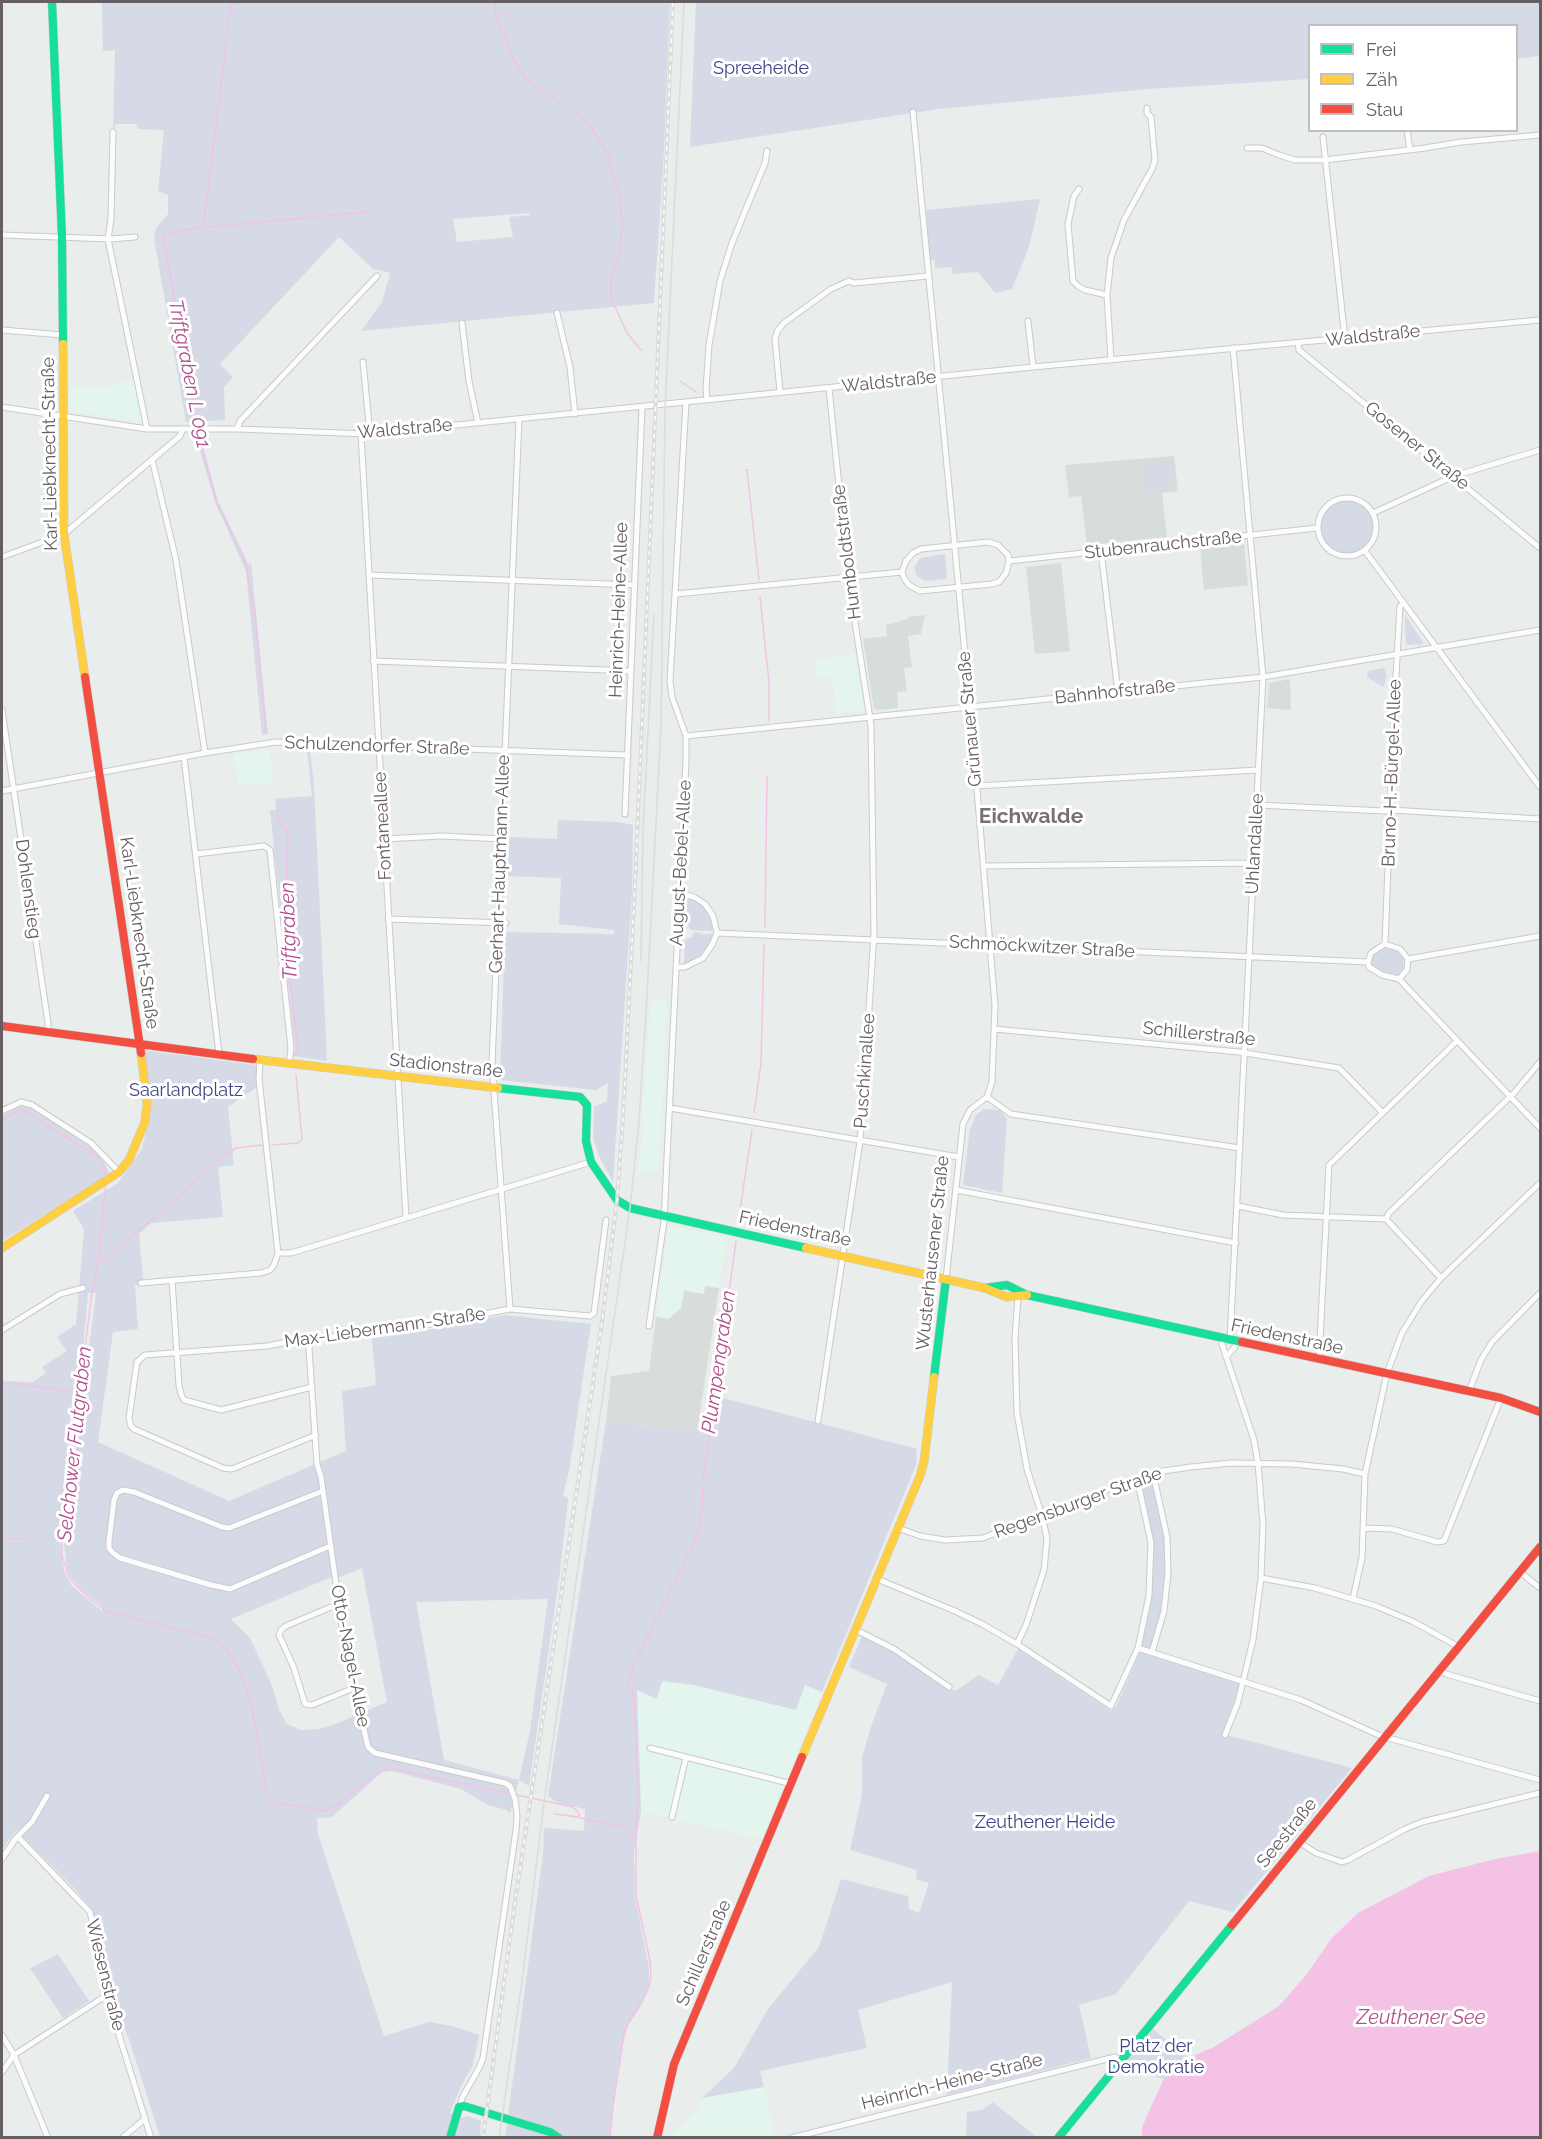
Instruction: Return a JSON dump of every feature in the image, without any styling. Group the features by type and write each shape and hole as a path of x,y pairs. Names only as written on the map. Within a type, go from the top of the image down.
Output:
{"street":[{"name":"Karl-Liebknecht-Straße","path":"2,1248 119,1172 136,1146 145,1121 147,1095 64,534 62,238 52,2"},
{"path":"1111,360 1107,295 1108,276 1116,239 1155,160 1151,117 1147,113 1147,108"},
{"name":"Grünauer Straße","path":"913,112 991,945 995,1005 992,1081 987,1097"},
{"path":"113,132 111,219 108,239 147,429"},
{"path":"1407,132 1410,150"},
{"path":"1247,148 1262,148 1295,160 1325,160 1461,142 1540,135"},
{"path":"1323,137 1345,339"},
{"path":"707,400 709,345 720,281 732,243 765,163 767,151"},
{"path":"1079,189 1074,196 1068,224 1071,273 1078,286 1107,295"},
{"path":"2,235 108,239 135,237"},
{"path":"237,429 240,421 377,276"},
{"path":"780,392 775,338 784,323 831,289 849,281 854,283 928,276"},
{"path":"556,313 570,367 575,414"},
{"name":"Waldstraße","path":"2,407 147,429 183,431 237,429 370,434 1032,367 1540,320"},
{"path":"1028,321 1032,367"},
{"path":"462,323 468,372 478,423"},
{"path":"2,330 62,334"},
{"name":"Gosener Straße","path":"1298,343 1299,350 1540,548"},
{"name":"Uhlandallee","path":"1230,1340 1263,677 1233,348"},
{"path":"363,362 370,434"},
{"name":"Humboldtstraße","path":"829,388 849,577 870,717"},
{"name":"August-Bebel-Allee","path":"649,1326 664,1216 680,893 686,736 671,689 686,402"},
{"name":"Heinrich-Heine-Allee","path":"624,814 642,407"},
{"name":"Gerhart-Hauptmann-Allee","path":"510,1309 492,1064 519,419"},
{"path":"2,557 64,534 180,436 183,431"},
{"name":"Fontaneallee","path":"361,434 406,1217"},
{"path":"1373,513 1454,476 1540,450"},
{"path":"152,459 176,560 205,753"},
{"path":"1347,497 1357,499 1368,506 1373,513 1376,525 1375,535 1365,550 1352,556 1333,553 1321,542 1317,528 1323,510 1337,499 1347,497"},
{"name":"Stubenrauchstraße","path":"1009,561 1317,528"},
{"path":"993,543 1003,549 1009,561 1006,573 999,582 958,588 921,591 909,585 902,572 906,561 913,553 921,549 954,545 993,543"},
{"path":"1365,550 1540,787"},
{"path":"1101,551 1118,692"},
{"path":"676,594 902,572"},
{"path":"369,575 635,585"},
{"name":"Bruno-H.-Bürgel-Allee","path":"1385,944 1394,711 1400,606 1404,603"},
{"name":"Bahnhofstraße","path":"686,736 1263,677 1540,630"},
{"path":"373,661 632,671"},
{"name":"Dohlenstieg","path":"2,710 48,1032"},
{"name":"Puschkinallee","path":"818,1421 860,1141 874,939 870,717"},
{"name":"Schulzendorfer Straße","path":"2,791 270,742 628,755"},
{"path":"183,758 219,1054"},
{"path":"976,786 1258,770"},
{"path":"1257,805 1540,819"},
{"path":"384,839 442,836 502,839"},
{"path":"196,854 264,846 270,850 291,1048 289,1064"},
{"path":"983,866 1254,863"},
{"path":"676,966 692,964 703,958 717,933 713,916 705,904 694,897 680,893"},
{"path":"388,919 506,923"},
{"name":"Schmöckwitzer Straße","path":"717,933 1368,962"},
{"path":"1408,959 1540,936"},
{"path":"1400,980 1407,970 1408,959 1400,949 1385,944 1374,950 1368,962 1373,971 1400,980 1540,1128"},
{"name":"Stadionstraße","path":"2,1026 289,1064 580,1097 587,1105 586,1141 591,1162"},
{"name":"Schillerstraße","path":"994,1029 1245,1053 1339,1068 1382,1113"},
{"path":"1319,1359 1330,1163 1457,1041"},
{"path":"141,1283 263,1272 272,1268 279,1253 259,1079 260,1060"},
{"path":"1386,1219 1511,1097 1540,1062"},
{"path":"987,1097 1011,1114 1240,1148"},
{"name":"Wusterhausener Straße","path":"925,1452 962,1128 967,1114 987,1097"},
{"path":"2,1111 21,1102 32,1105 91,1143 119,1172"},
{"path":"670,1108 959,1157"},
{"path":"279,1253 291,1252 591,1162"},
{"name":"Friedenstraße","path":"591,1162 617,1200 625,1206 946,1279 986,1287 1007,1285 1027,1295 1501,1398 1540,1412"},
{"path":"1353,1598 1362,1558 1365,1474 1387,1374 1407,1322 1441,1278 1540,1183"},
{"path":"956,1190 1236,1243"},
{"path":"1238,1206 1283,1215 1386,1219 1441,1278"},
{"name":"Max-Liebermann-Straße","path":"316,1435 228,1469 134,1429 129,1418 138,1360 144,1355 267,1346 299,1339 311,1341 317,1338 405,1329 510,1309 592,1315 606,1220"},
{"path":"172,1280 182,1397 189,1402 225,1409 312,1387"},
{"name":"Friedenstraße","path":"986,1287 1001,1295 1018,1297 1027,1295"},
{"path":"2,1330 60,1294 83,1288"},
{"path":"1469,1391 1481,1361 1492,1342 1540,1293"},
{"path":"1017,1644 1044,1570 1047,1538 1027,1469 1017,1413 1018,1297"},
{"path":"1225,1735 1254,1638 1261,1578 1263,1525 1254,1440 1226,1357 1222,1344 1230,1340 1235,1347 1226,1357"},
{"name":"Otto-Nagel-Allee","path":"311,1341 309,1349 317,1464 339,1606 354,1688 368,1746 371,1751 505,1783 514,1794 517,1808 516,1830 483,2058 462,2097 460,2106"},
{"path":"1364,1528 1392,1529 1437,1542 1444,1541 1501,1398"},
{"name":"Schillerstraße","path":"657,2138 674,2064 920,1476 925,1452"},
{"name":"Regensburger Straße","path":"898,1528 920,1536 945,1540 975,1539 995,1534 1153,1473 1221,1464 1324,1466 1365,1474"},
{"path":"1152,1652 1164,1611 1168,1562 1167,1537 1153,1473"},
{"path":"877,1579 955,1611 1017,1644 1111,1706 1138,1648 1149,1596 1151,1560 1147,1522 1137,1478"},
{"path":"323,1491 229,1528 134,1492 123,1490 117,1493 114,1500 109,1541 110,1548 120,1558 230,1589 330,1546"},
{"name":"Seestraße","path":"1058,2138 1540,1547"},
{"path":"1520,1572 1540,1588"},
{"path":"1261,1578 1316,1588 1353,1598 1396,1613 1459,1647"},
{"path":"339,1606 331,1607 286,1626 281,1629 279,1635 294,1668 305,1704 312,1705 354,1688"},
{"path":"856,1630 891,1647 949,1687"},
{"path":"1138,1648 1301,1700 1385,1737 1540,1780"},
{"path":"1440,1671 1540,1701"},
{"path":"650,1748 792,1784"},
{"path":"672,1817 686,1757"},
{"path":"1299,1842 1316,1853 1341,1862 1422,1822 1540,1793"},
{"path":"2,1859 32,1822 47,1796"},
{"name":"Wiesenstraße","path":"18,1837 88,1909 119,2035 151,2138"},
{"path":"2,2072 14,2055 110,1993"},
{"path":"2,2035 14,2055 48,2138"},
{"name":"Heinrich-Heine-Straße","path":"791,2138 1115,2057 1120,2060"},
{"path":"450,2138 460,2106 526,2125 559,2138"},
{"path":"122,2138 145,2119"}],"shaded area":[{"path":"135,379 144,423 71,411 70,388 98,388"},
{"path":"1174,456 1178,491 1162,493 1167,537 1087,545 1081,496 1069,497 1065,465"},
{"path":"1244,544 1248,585 1204,590 1200,548"},
{"path":"1061,563 1070,651 1035,654 1026,567"},
{"path":"925,615 921,634 908,636 912,667 904,668 907,691 897,692 898,708 877,710 874,708 863,639 887,636 886,625 908,619 908,617"},
{"path":"855,653 864,711 836,714 832,676 817,677 815,660"},
{"path":"1290,679 1291,710 1267,708 1269,683"},
{"path":"269,749 273,782 239,786 233,755"},
{"path":"651,999 667,1000 659,1172 638,1171 643,1135 642,1112"},
{"path":"669,1225 726,1237 719,1288 706,1286 704,1294 684,1291 681,1308 669,1319 656,1317"},
{"path":"705,1286 719,1288 697,1432 606,1421 611,1376 649,1371 656,1317 669,1319 681,1308 684,1291 704,1294"},
{"path":"662,1681 694,1685 796,1709 805,1685 822,1692 761,1839 641,1811 637,1690 657,1699"},
{"path":"764,2087 775,2137 670,2137 701,2106 702,2098"}],"green space":[{"path":"102,2 670,2 664,151 654,303 361,331 382,302 390,273 373,269 339,237 220,364 233,377 224,387 225,420 186,422 154,238 156,228 168,214 168,195 158,191 164,130 138,129 136,124 116,124 113,130 115,50 103,51","holes":["530,213 530,215 509,217 513,237 457,242 453,219"]},
{"name":"Spreeheide","path":"696,2 1540,2 1540,56 1518,59 1518,24 1308,24 1308,79 1148,89 939,109 690,147"},
{"path":"1040,199 1029,247 1012,289 995,293 978,272 953,274 952,267 935,268 935,260 930,260 926,210"},
{"path":"200,436 218,501 248,564 251,563 268,734 262,735 246,571 215,502 196,437"},
{"path":"1169,461 1172,487 1146,490 1143,463"},
{"path":"1346,500 1356,502 1365,508 1371,517 1373,527 1371,537 1365,546 1356,552 1346,554 1336,552 1327,546 1321,537 1319,527 1321,517 1327,508 1336,502"},
{"path":"945,554 947,579 925,581 917,576 914,568 920,558"},
{"path":"1405,615 1423,642 1423,644 1406,645"},
{"path":"1384,668 1387,677 1383,687 1367,677 1368,671"},
{"path":"307,750 310,750 314,785 327,1061 293,1056 295,1050 270,810 276,810 275,799 312,796"},
{"path":"558,820 618,822 633,825 632,892 613,1182 599,1156 593,1137 594,1107 607,1101 608,1083 596,1090 500,1080 505,932 614,934 614,930 559,924 561,878 508,876 509,837 557,839"},
{"path":"687,897 705,909 713,931 690,930 686,920"},
{"path":"694,932 701,933 701,935 713,933 712,939 702,956 684,964 685,940 692,937"},
{"path":"1389,946 1399,951 1403,957 1404,966 1399,976 1392,976 1371,965 1372,956 1382,947"},
{"name":"Saarlandplatz","path":"143,1050 256,1065 257,1087 228,1107 234,1165 218,1167 223,1217 151,1223 139,1234 143,1279 142,1284 135,1285 138,1329 113,1332 98,1442 229,1501 346,1451 342,1391 376,1385 372,1338 407,1334 503,1315 591,1324 569,1471 563,1495 568,1498 560,1572 529,1786 519,1780 510,1813 488,1805 461,1789 392,1771 382,1772 332,1817 317,1818 318,1834 384,2036 429,2022 452,2026 479,2035 473,2065 450,2113 462,2118 467,2116 481,2121 480,2137 160,2137 130,2042 113,1999 93,1910 16,1830 2,1850 2,1381 33,1382 46,1373 42,1367 67,1351 57,1337 76,1324 84,1229 73,1211 118,1183 142,1149 150,1113 148,1078","holes":["88,1293 96,1293 64,1544 67,1568 71,1577 84,1592 102,1606 102,1611 71,1585 64,1570 60,1540 79,1397","362,1568 387,1702 333,1725 301,1730 287,1724 279,1710 273,1688 250,1638 231,1619 329,1578 340,1577","548,1599 530,1731 519,1780 444,1760 416,1602"]},
{"path":"20,1106 31,1108 92,1148 102,1158 110,1174 2,1241 2,1116"},
{"path":"984,1109 1000,1110 1007,1119 1002,1193 963,1185 970,1129 976,1115"},
{"path":"716,1396 917,1449 916,1465 822,1692 805,1685 796,1710 694,1685 662,1681 657,1699 637,1690 641,1811 634,1852 635,1897 649,1968 649,1986 641,2006 628,2025 623,2043 610,2137 505,2138 543,1854 544,1828 584,1831 585,1809 558,1803 548,1796 606,1421 697,1432 706,1408 715,1409"},
{"path":"1152,1477 1163,1522 1166,1568 1162,1611 1150,1649 1141,1646 1150,1609 1153,1547 1141,1480"},
{"name":"Zeuthener Heide","path":"862,1636 887,1648 955,1691 979,1675 998,1685 1018,1649 1111,1711 1116,1707 1140,1652 1240,1684 1223,1734 1352,1768 1233,1912 1189,1901 1116,1994 1079,2005 1091,2058 947,2095 952,1982 858,2010 867,2048 760,2071 764,2087 702,2098 734,2068 768,2009 819,1947 841,1879 908,1896 909,1909 919,1913 929,1883 916,1879 917,1870 850,1850 862,1795 862,1757 887,1684 849,1667"},
{"path":"58,1954 89,2001 63,2018 30,1968"},
{"name":"Platz der Demokratie","path":"1153,2029 1188,2058 1180,2071 1164,2079 1122,2067"},
{"path":"993,2102 1037,2137 966,2137 967,2112 982,2110"}],"water":[{"name":"Zeuthener See","path":"1540,1851 1540,2137 1142,2137 1142,2128 1164,2079 1179,2071 1188,2058 1214,2047 1279,2006 1307,1974 1331,1939 1358,1913 1429,1876 1495,1859"}],"waterway":[{"name":"Triftgraben L 091","path":"228,28 232,2"},
{"name":"Plumpengraben","path":"495,2 496,15 513,59 526,79 569,108"},
{"name":"Triftgraben L 091","path":"197,427 164,239 168,233 198,228 204,222 227,38"},
{"name":"Plumpengraben","path":"576,111 590,125 610,158 611,172 620,196 622,227 620,252 611,278 611,298 627,333 641,350"},
{"path":"200,228 366,212"},
{"name":"Plumpengraben","path":"680,381 696,392"},
{"name":"Triftgraben L 091","path":"198,432 217,504 244,557 255,613 266,732"},
{"name":"Plumpengraben","path":"745,470 747,470 759,580"},
{"name":"Plumpengraben","path":"760,597 769,682 769,721"},
{"name":"Plumpengraben","path":"765,927 767,777"},
{"name":"Triftgraben","path":"277,810 279,821 288,832 285,931 298,1049 296,1055"},
{"name":"Plumpengraben","path":"754,1113 761,1063 764,944"},
{"name":"Triftgraben","path":"273,1145 298,1143 302,1139 296,1075"},
{"name":"Selchower Flutgraben","path":"2,1119 22,1110 28,1113 98,1157 106,1175"},
{"name":"Plumpengraben","path":"738,1224 752,1130"},
{"name":"Triftgraben","path":"98,1264 158,1215 225,1155 236,1148 262,1145"},
{"name":"Selchower Flutgraben","path":"106,1183 98,1264 92,1292 62,1531 62,1556 70,1579 106,1611 212,1638 225,1647 241,1674 251,1703 266,1788 269,1795 280,1803 326,1811 377,1773 389,1768 512,1794"},
{"name":"Plumpengraben","path":"703,1483 736,1241"},
{"path":"2,1384 12,1383 80,1393"},
{"name":"Plumpengraben","path":"636,1660 696,1539 703,1488"},
{"path":"2,1539 25,1539"},
{"name":"Plumpengraben","path":"634,1665 628,1684 634,1695 638,1791 636,1841"},
{"path":"476,1787 489,1798"},
{"name":"Selchower Flutgraben","path":"517,1795 573,1807 580,1818 622,1826 632,1835 636,1843 636,1895 651,1976 649,1987 625,2029 610,2138"},
{"path":"555,1814 578,1817"}],"tram line":[{"path":"499,2138 522,1981 544,1803 630,1208 639,1122 661,726 665,410 684,2"},
{"path":"641,961 643,830 654,613"}],"railway":[{"path":"483,2138 513,1916 602,1322 617,1200 635,884 673,2"}],"traffic: fast":[{"path":"52,2 62,238 63,344"},
{"path":"498,1088 580,1097 587,1105 586,1141 591,1162 617,1200 630,1208 806,1248"},
{"path":"934,1377 946,1279"},
{"path":"985,1288 1007,1285 1027,1295 1242,1342"},
{"path":"1058,2138 1232,1925"},
{"path":"450,2138 459,2107 464,2106 550,2132 559,2138"}],"traffic: slow":[{"path":"63,344 64,534 85,677"},
{"path":"2,1248 119,1172 129,1160 145,1122 147,1104 141,1053"},
{"path":"253,1059 498,1088"},
{"path":"806,1248 985,1288 1007,1297 1027,1295"},
{"path":"802,1757 920,1476 924,1462 934,1377"}],"traffic: jam":[{"path":"85,677 141,1053"},
{"path":"2,1026 253,1059"},
{"path":"1242,1342 1501,1398 1540,1412"},
{"path":"1232,1925 1540,1547"},
{"path":"657,2138 674,2064 802,1757"}],"district":[{"name":"Eichwalde","path":"1031,817"}]}
